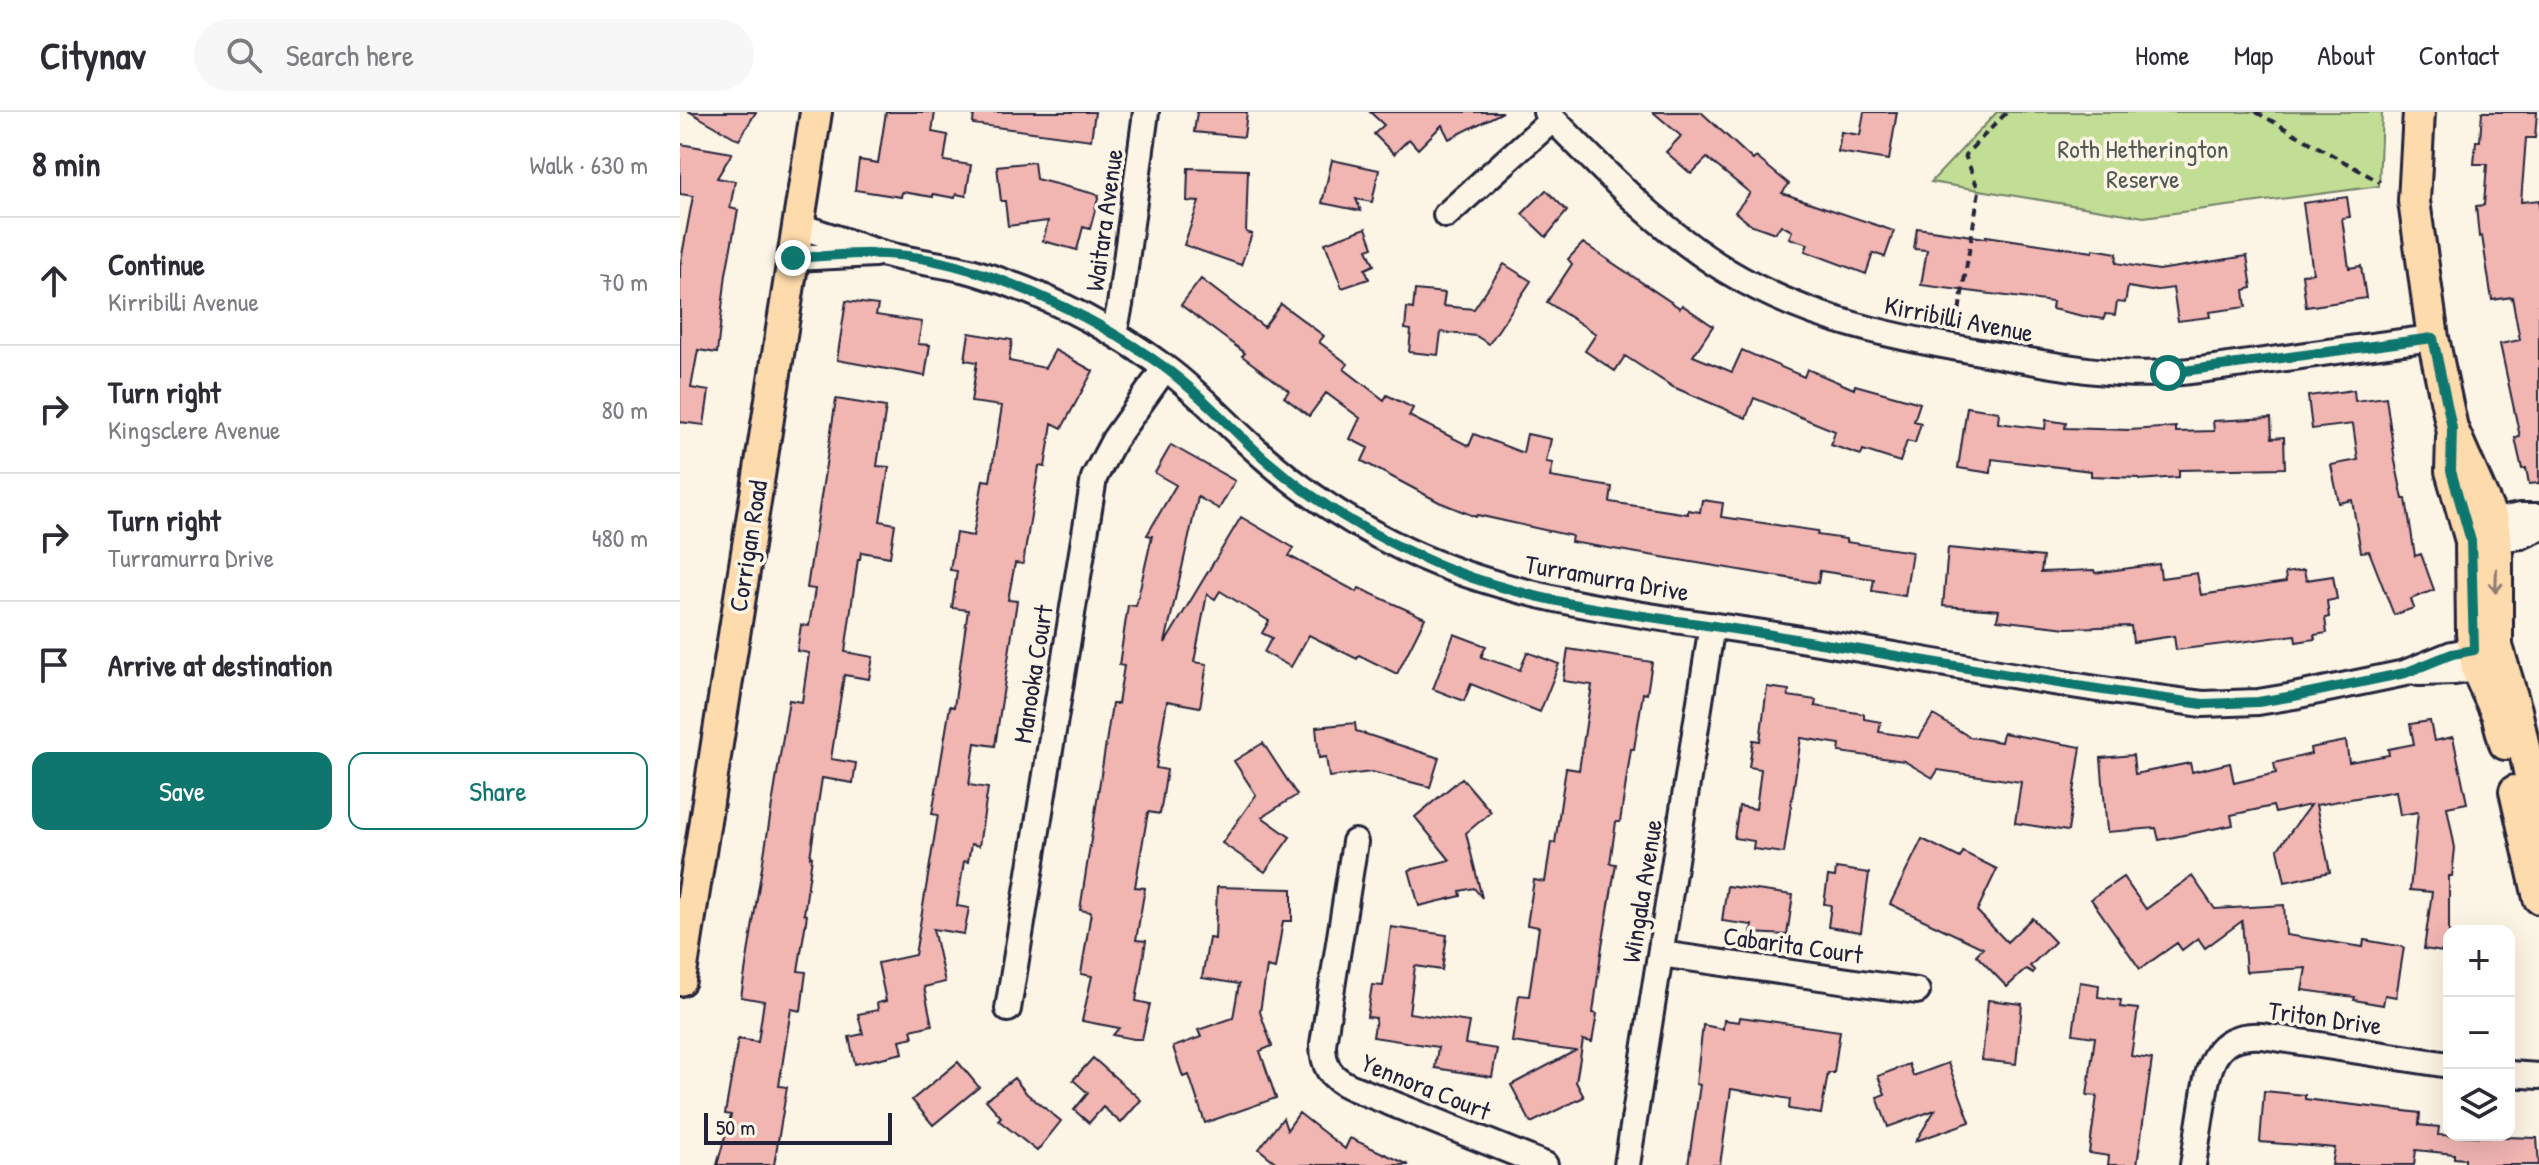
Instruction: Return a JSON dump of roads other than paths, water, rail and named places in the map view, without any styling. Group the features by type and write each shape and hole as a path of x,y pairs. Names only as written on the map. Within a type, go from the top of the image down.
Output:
{"main road":[{"name":"Corrigan Road","path":"680,980 684,921 816,112"},
{"path":"2419,112 2414,201 2433,338 2452,428 2451,471 2455,492 2482,532 2487,658 2539,898"},
{"path":"2487,658 2516,710 2539,818"}],"street":[{"name":"Waitara Avenue","path":"1114,334 1146,112"},
{"name":"Kirribilli Avenue","path":"1549,116 1639,205 1677,237 1725,270 1768,294 1822,317 1877,333 2066,367 2139,373 2194,371 2433,338"},
{"path":"1446,215 1549,116"},
{"name":"Turramurra Drive","path":"798,226 885,254 949,266 1017,286 1114,334 1165,368 1216,411 1265,459 1306,491 1357,524 1458,572 1511,589 1712,625 2203,704 2270,700 2487,658"},
{"name":"Turramurra Drive","path":"793,258 885,254"},
{"name":"Manooka Court","path":"1008,1009 1094,478 1114,440 1165,368"},
{"path":"2482,532 2520,516 2539,516"},
{"path":"2482,532 2521,536 2539,528"},
{"name":"Wingala Avenue","path":"1627,1165 1712,625"},
{"name":"Yennora Court","path":"1355,842 1323,1044 1326,1067 1338,1081 1351,1087 1545,1165"},
{"name":"Cabarita Court","path":"1661,954 1917,991"},
{"name":"Triton Drive","path":"2193,1165 2207,1073 2219,1050 2237,1037 2262,1036 2443,1064"},
{"path":"2515,1074 2539,1076"}],"park label":[{"name":"Roth Hetherington Reserve","path":"2143,164"}]}
